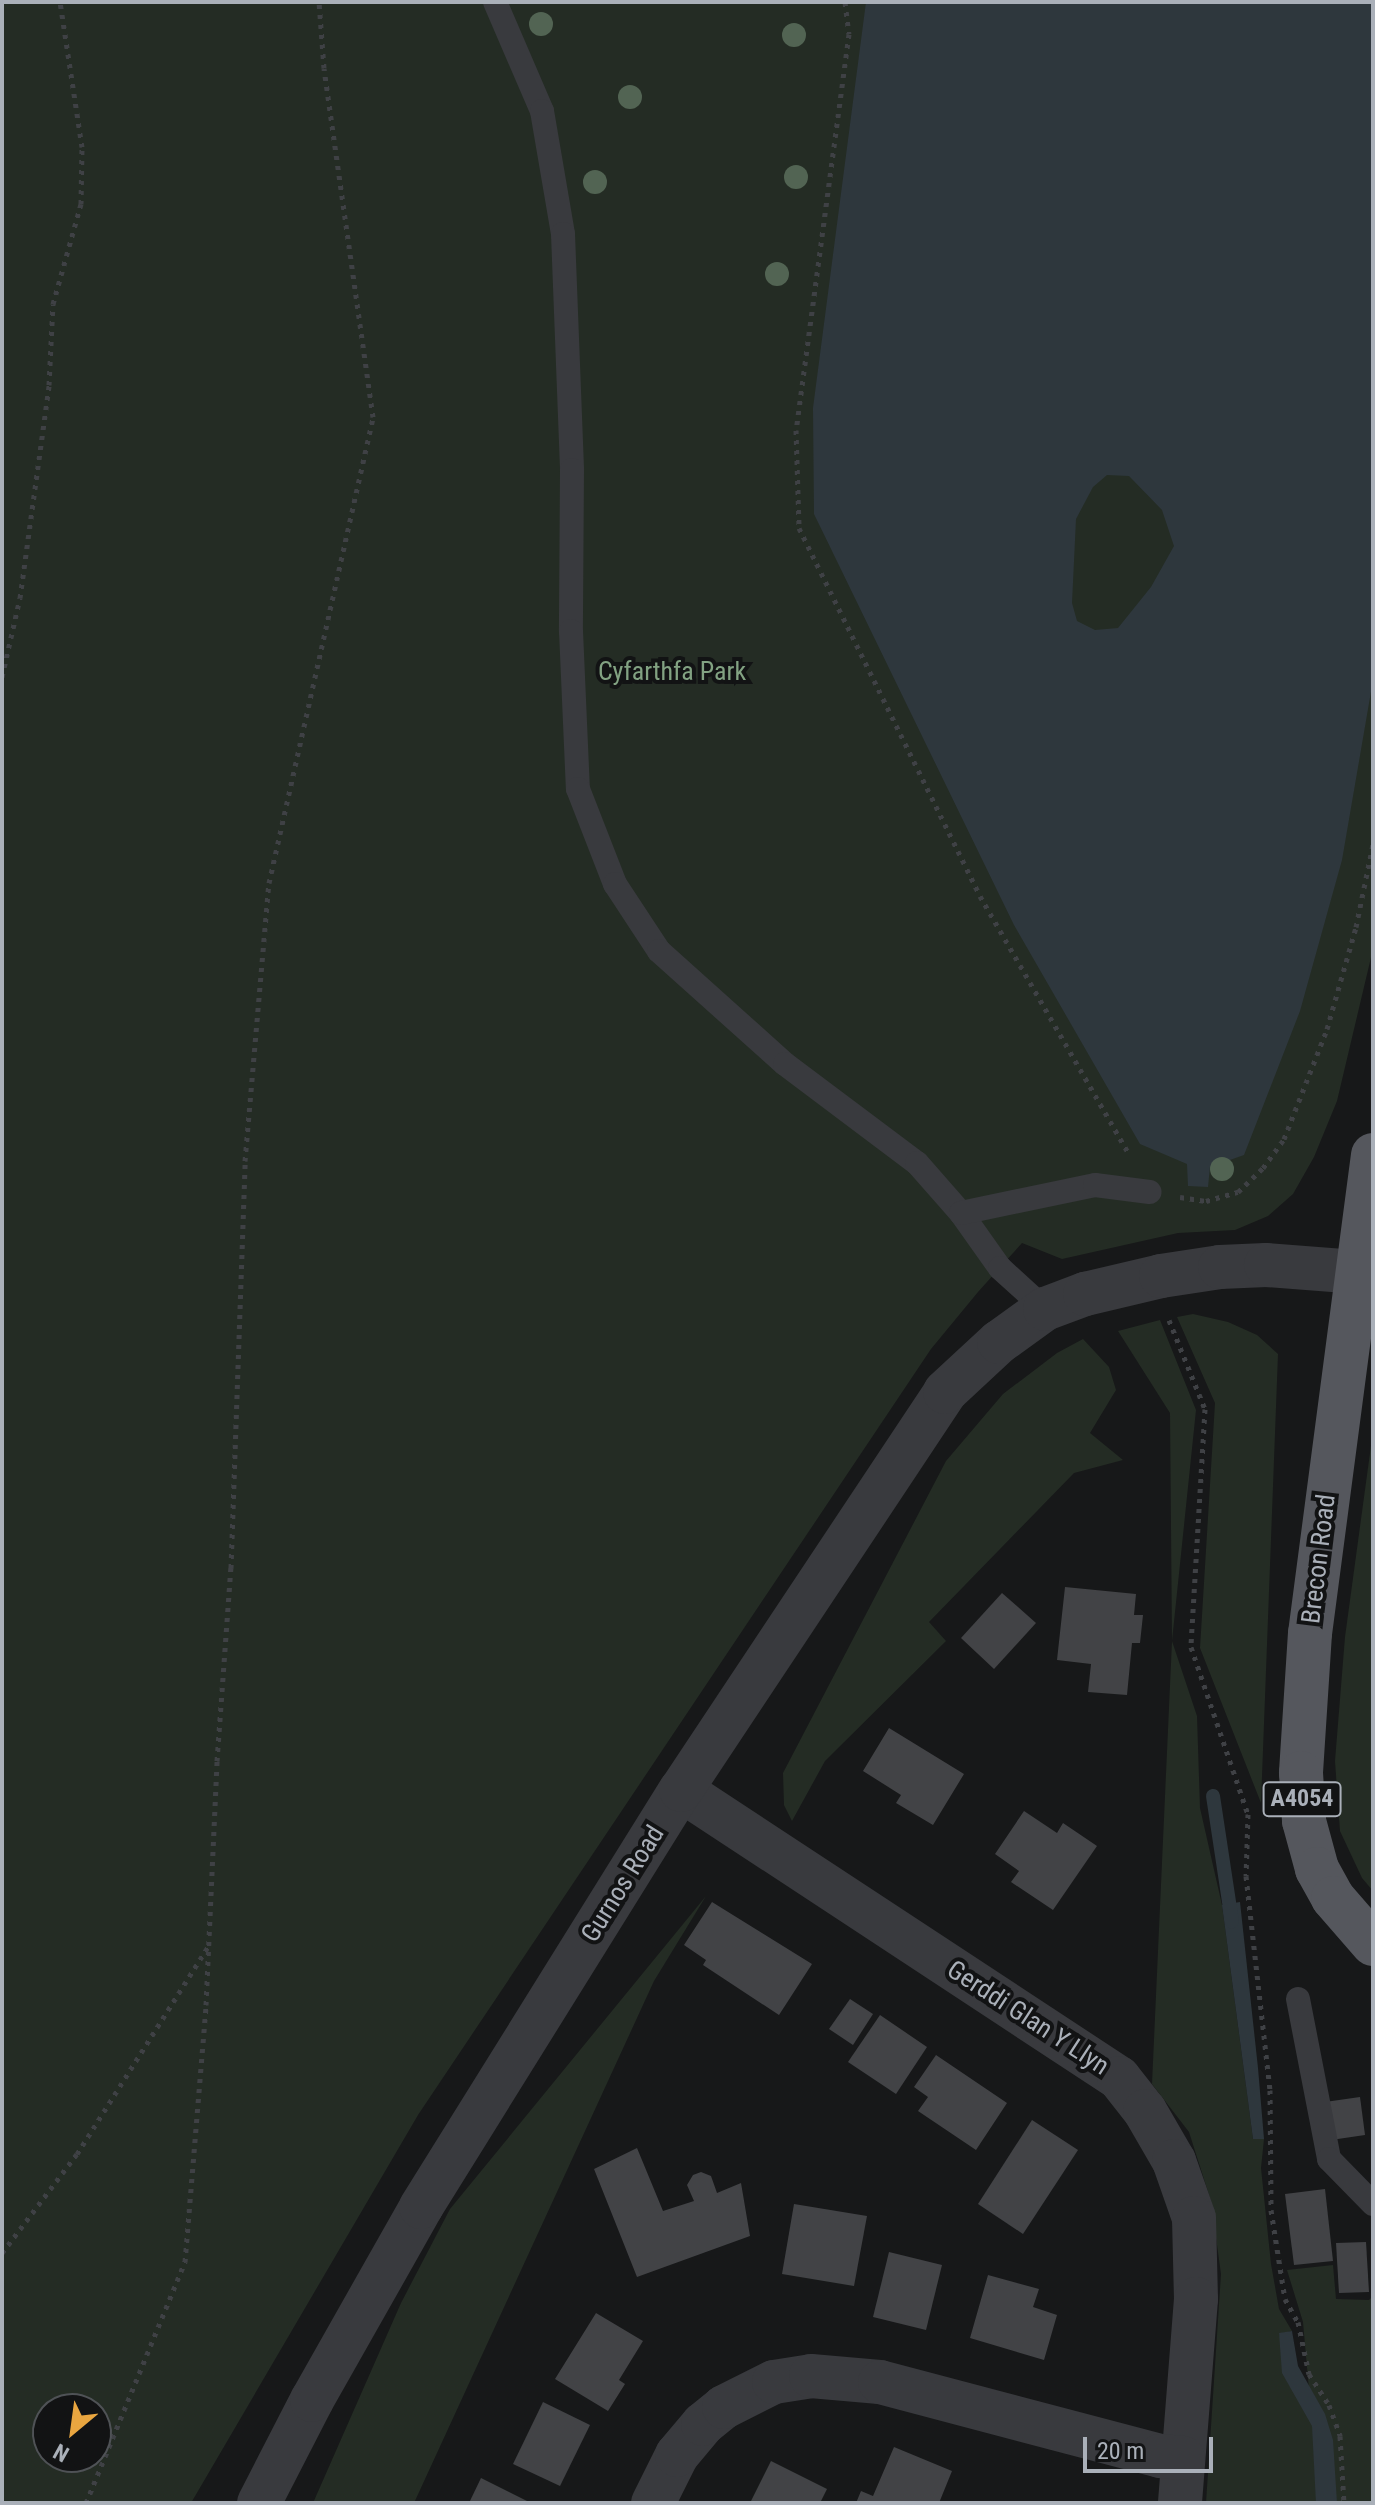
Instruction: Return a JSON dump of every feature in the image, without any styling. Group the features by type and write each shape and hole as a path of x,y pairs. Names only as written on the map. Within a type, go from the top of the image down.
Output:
{"main road":[{"name":"Brecon Road","path":"1373,1157 1310,1633 1301,1773 1305,1829 1317,1869 1333,1898 1373,1944"}],"street":[{"name":"Gurnos Road","path":"259,2503 312,2400 421,2207 681,1790 945,1392 999,1342 1045,1309 1099,1290 1161,1276 1266,1265 1356,1272"},
{"name":"Gerddi Glan Y Llyn","path":"681,1790 1119,2078 1145,2111 1174,2161 1194,2218 1196,2299 1180,2503"},
{"path":"653,2503 677,2455 703,2424 724,2407 774,2382 811,2376 880,2382 1160,2456 1183,2458"}],"lane":[{"path":"495,2 542,111 563,234 572,470 571,631 578,789 615,884 659,951 785,1064 917,1163 961,1213 1000,1268 1045,1309"},
{"path":"961,1213 1095,1185 1150,1192"},
{"path":"1298,1999 1329,2159 1373,2204"}],"path":[{"path":"2,677 20,598 49,385 53,304 81,204 82,147 60,2"},
{"path":"86,2503 185,2262 209,1944 231,1568 245,1161 269,883 373,417 324,68 319,2"},
{"path":"845,2 849,34 796,430 799,528 980,896 1150,1192 1206,1201 1238,1192 1263,1168 1284,1139 1327,1029 1356,927 1373,844"},
{"path":"1161,1276 1170,1321 1205,1409 1191,1647 1248,1814 1246,1876 1270,2090 1271,2210 1285,2299 1298,2322 1309,2374 1329,2405 1340,2436 1344,2503"},
{"path":"2,2253 77,2154 209,1944"}],"green space":[{"name":"Cyfarthfa Park","path":"2,2 1373,2 1373,949 1337,1101 1314,1157 1293,1194 1268,1216 1235,1230 1178,1233 1062,1259 1022,1243 978,1292 931,1349 418,2115 191,2503 2,2503"},
{"path":"1193,1314 1228,1322 1257,1335 1278,1354 1261,1803 1200,1648 1215,1403 1177,1317"},
{"path":"1160,1320 1196,1410 1172,1641 1170,1413 1118,1331"},
{"path":"1083,1339 1109,1367 1116,1390 1090,1433 1123,1460 1074,1473 929,1622 946,1641 825,1761 792,1821 784,1805 783,1773 946,1461 1003,1394 1057,1353"},
{"path":"1373,1431 1373,1891 1362,1878 1340,1831 1335,1761 1345,1637"},
{"path":"1172,1641 1197,1716 1200,1808 1222,1905 1253,2139 1264,2139 1261,2168 1271,2264 1279,2309 1292,2331 1279,2334 1312,2424 1303,2322 1287,2270 1333,2265 1336,2299 1369,2300 1373,2296 1373,2503 1206,2503 1221,2274 1211,2201 1189,2132 1152,2084"},
{"path":"706,1896 654,1981 414,2503 313,2503 401,2303 450,2209"}],"shaded area":[{"path":"866,2 1373,2 1373,680 1342,860 1300,1011 1244,1155 1210,1167 1208,1187 1188,1186 1187,1164 1140,1144 1014,925 814,514 813,408","holes":["1107,475 1129,476 1162,510 1174,546 1151,587 1118,628 1095,630 1077,621 1072,603 1076,519 1093,487"]},
{"path":"1240,1902 1264,2139 1253,2139 1222,1905"},
{"path":"1292,2331 1298,2366 1325,2414 1333,2440 1337,2503 1316,2503 1312,2426 1282,2373 1279,2333"}],"building":[{"path":"1065,1587 1136,1594 1134,1615 1143,1615 1140,1643 1132,1643 1127,1695 1088,1692 1091,1664 1057,1660"},
{"path":"1002,1593 1036,1623 994,1669 961,1638"},
{"path":"889,1728 964,1774 933,1825 896,1803 901,1795 863,1771"},
{"path":"1024,1811 1057,1833 1063,1823 1097,1846 1053,1910 1011,1882 1019,1871 995,1854"},
{"path":"712,1902 812,1964 779,2015 703,1965 706,1960 684,1945"},
{"path":"850,1999 873,2014 853,2045 829,2029"},
{"path":"880,2015 927,2047 896,2094 848,2062"},
{"path":"936,2055 1007,2103 976,2150 918,2111 928,2097 914,2087"},
{"path":"1360,2097 1365,2135 1331,2140 1325,2102"},
{"path":"1032,2120 1078,2150 1023,2234 978,2204"},
{"path":"637,2148 663,2211 694,2201 687,2185 693,2175 701,2172 711,2176 717,2193 741,2183 750,2236 637,2277 594,2169"},
{"path":"1325,2189 1333,2261 1294,2265 1285,2194"},
{"path":"794,2204 867,2216 854,2286 782,2274"},
{"path":"1366,2242 1369,2292 1339,2293 1336,2243"},
{"path":"889,2252 942,2265 926,2330 873,2317"},
{"path":"988,2275 1039,2289 1033,2307 1057,2315 1044,2360 970,2338"},
{"path":"596,2313 643,2341 619,2380 625,2384 608,2411 555,2379"},
{"path":"543,2402 590,2425 560,2486 513,2464"},
{"path":"894,2447 952,2471 939,2503 856,2503 861,2491 873,2496"},
{"path":"771,2461 827,2489 820,2503 750,2503"},
{"path":"481,2478 531,2503 469,2503"}],"waterway":[{"path":"1213,1796 1232,1922"}]}
